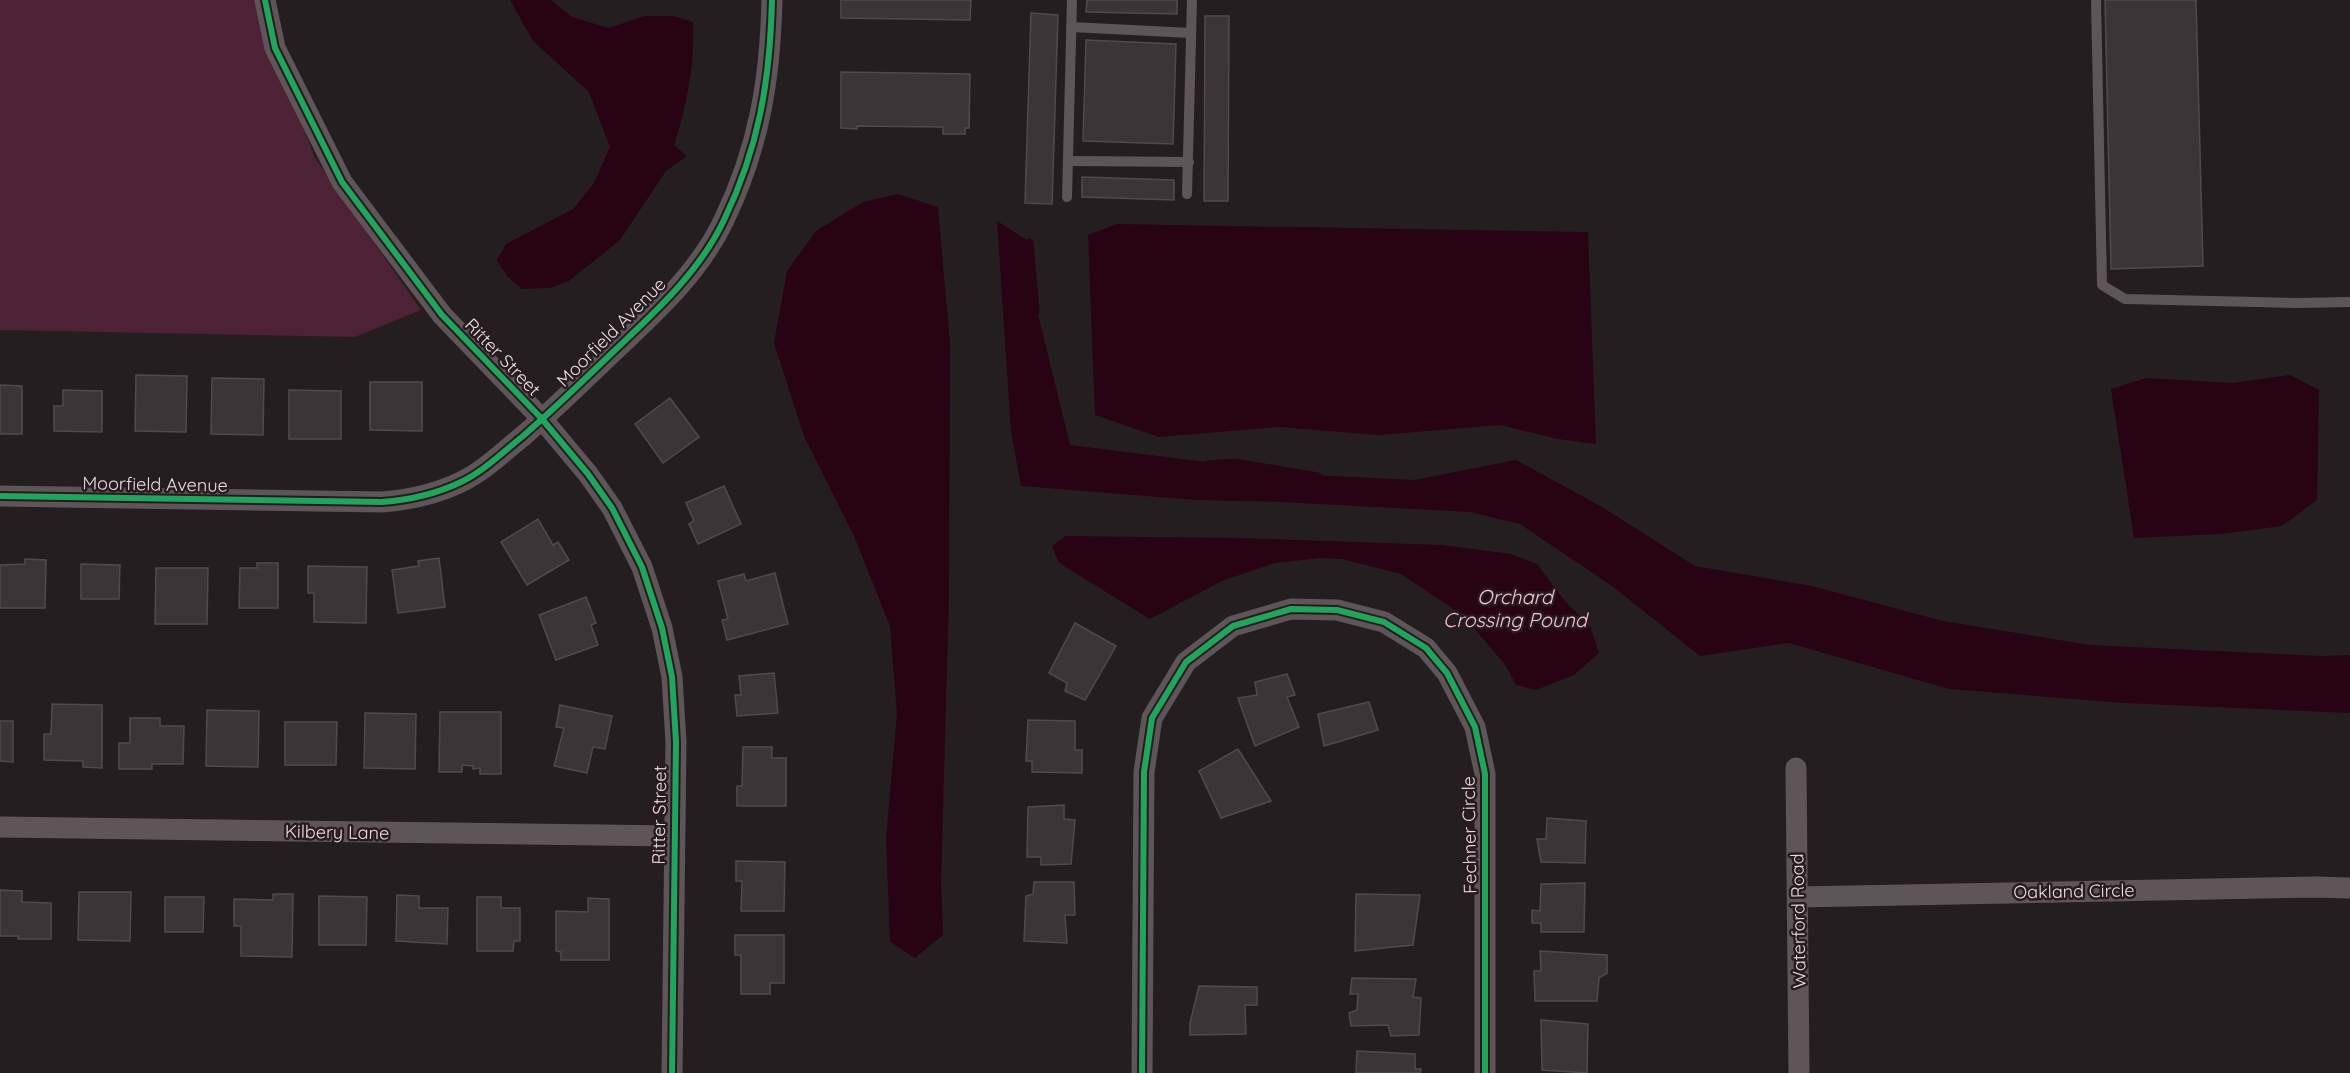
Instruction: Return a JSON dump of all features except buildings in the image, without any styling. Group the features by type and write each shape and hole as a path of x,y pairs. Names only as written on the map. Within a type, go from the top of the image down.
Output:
{"street":[{"name":"Ritter Street","path":"265,0 275,48 342,182 442,315 542,419 588,474 612,508 642,567 662,628 672,677 676,742 672,1073"},
{"name":"Moorfield Avenue","path":"0,496 397,501 431,493 462,482 479,472 542,419 660,308 684,281 723,222 755,140 770,66 772,0"},
{"name":"Fechner Circle","path":"1142,1073 1144,772 1152,718 1186,662 1233,626 1291,609 1337,610 1384,622 1426,648 1447,673 1475,728 1485,774 1485,1073"},
{"name":"Waterford Road","path":"1796,768 1799,1073"},
{"name":"Kilbery Lane","path":"0,827 674,836"},
{"name":"Oakland Circle","path":"1798,897 2350,888"}],"lane":[{"path":"1067,197 1072,0"},
{"path":"1187,194 1192,0"},
{"path":"2096,0 2102,285 2125,299 2350,302"},
{"path":"1071,27 1191,33"},
{"path":"1068,161 1189,162"}],"shaded area":[{"path":"0,0 255,0 315,158 421,310 355,337 0,330"}],"water":[{"path":"510,0 551,0 572,17 609,28 644,16 673,16 693,22 693,54 689,85 674,145 687,156 666,171 620,240 569,281 550,288 522,289 507,276 497,260 506,244 573,209 594,183 610,147 589,92 533,41"},
{"path":"898,194 938,207 950,343 949,595 941,882 943,935 915,958 890,942 886,838 897,714 890,626 854,536 804,436 774,343 787,271 816,231 863,202"},
{"path":"997,221 1030,242 1035,302 1070,445 1311,475 1414,480 1516,460 1602,507 1695,566 1812,586 1943,621 2090,645 2321,656 2350,655 2350,713 2124,703 1949,689 1789,643 1700,656 1612,586 1520,524 1470,512 1196,500 1021,486 1011,432"},
{"path":"1117,224 1588,232 1596,444 1558,439 1500,425 1379,435 1278,427 1159,437 1095,415 1088,235"},
{"path":"2290,375 2319,390 2317,500 2282,526 2221,534 2134,538 2111,389 2146,378 2232,383"},
{"name":"Orchard Crossing Pound","path":"1065,536 1243,538 1442,545 1511,554 1537,564 1564,600 1591,628 1599,653 1574,675 1536,690 1516,685 1506,666 1464,616 1401,574 1342,559 1320,558 1275,563 1222,581 1150,619 1059,563 1052,546"}],"waterway":[{"path":"1030,242 1036,311"},
{"path":"1208,464 1235,462 1318,476"}],"cycle path":[{"path":"265,0 275,48 342,182 442,315 542,419 588,474 612,508 642,567 662,628 672,677 676,742 672,1073"},
{"path":"0,496 382,502 432,493 461,482 478,472 535,426 644,322 689,275 714,239 736,193 754,140 769,58 772,0"},
{"path":"1142,1073 1144,772 1152,718 1186,662 1233,626 1291,609 1337,610 1384,622 1426,648 1447,673 1475,727 1485,774 1485,1073"}]}
